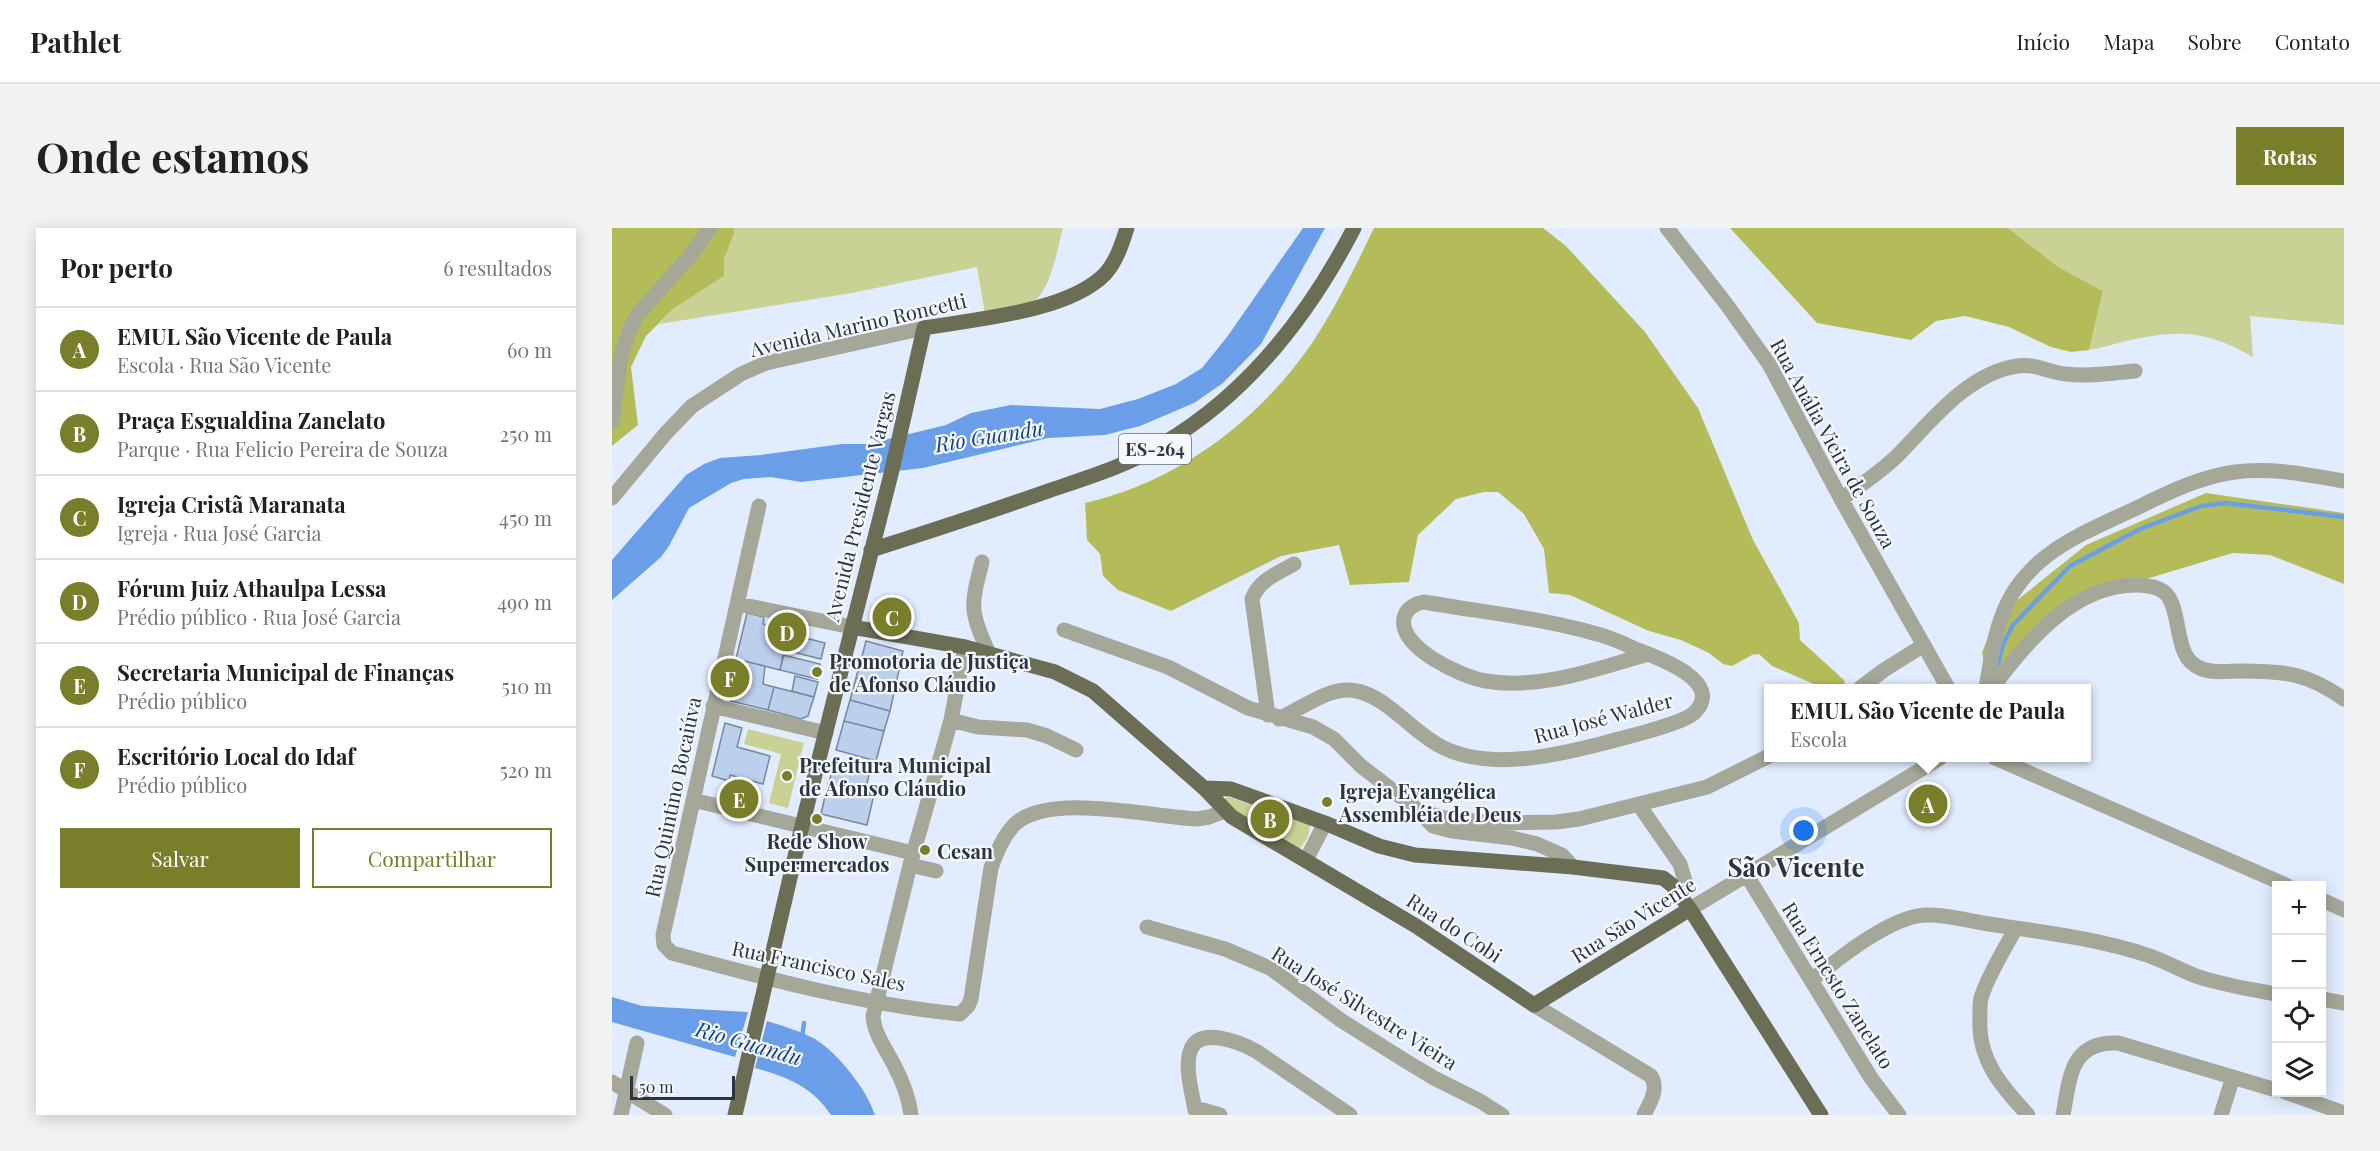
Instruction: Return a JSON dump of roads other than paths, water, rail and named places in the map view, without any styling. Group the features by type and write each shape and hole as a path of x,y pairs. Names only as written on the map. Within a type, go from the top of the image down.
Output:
{"main road":[{"name":"Avenida Marino Roncetti","path":"924,328 1032,309 1075,295 1098,279 1112,265 1126,228"},
{"name":"ES-264","path":"872,550 978,516 1120,466 1162,445 1200,419 1270,356 1292,329 1335,264 1354,228"},
{"name":"Avenida Presidente Vargas","path":"735,1115 802,826 891,474 924,328"},
{"name":"Rua do Cobi","path":"852,627 965,647 1055,672 1093,691 1204,788 1225,811 1244,825 1416,926 1534,1005"},
{"path":"1204,788 1231,789 1379,846 1415,855 1572,867 1658,876 1668,881 1690,909 1821,1115"},
{"name":"Rua São Vicente","path":"1534,1005 1690,909"}],"street":[{"path":"612,422 621,355 628,334 638,315 690,256 710,228"},
{"name":"Rua Anália Vieira de Souza","path":"1667,228 1769,364 1841,499 1946,684"},
{"name":"Avenida Marino Roncetti","path":"612,498 666,433 692,406 741,374 766,363 924,328"},
{"path":"1841,499 1895,458 1947,404 1969,387 1997,372 2021,365 2066,374 2135,371"},
{"path":"1987,684 1993,650 2009,599 2046,556 2082,533 2187,485 2214,476 2237,472 2278,471 2344,481"},
{"name":"Rua Quintino Bocaiúva","path":"672,953 664,945 663,935 759,506"},
{"path":"982,562 972,601 973,615 989,654"},
{"path":"1273,717 1252,599 1265,580 1294,564"},
{"path":"1995,684 2036,635 2092,594 2122,585 2143,585 2158,588 2169,598 2174,608 2184,652 2193,665 2214,671 2294,673 2314,680 2344,699"},
{"path":"1424,602 1564,625 1600,634 1648,654 1543,681 1509,683 1484,681 1437,662 1410,639 1403,626 1405,614 1410,608 1424,602"},
{"path":"738,604 852,627"},
{"path":"1064,630 1168,667 1248,708 1313,727 1334,739 1368,772 1417,810 1429,823 1440,829 1512,838 1551,848 1562,855 1572,867"},
{"path":"1865,684 1924,645"},
{"path":"911,1115 896,1068 875,1032 873,1016 911,859 951,720 965,647"},
{"name":"Rua José Walder","path":"1273,717 1331,692 1346,689 1361,691 1378,698 1422,735 1445,749 1493,759 1545,757 1657,728 1695,712 1701,697 1696,681 1672,663 1648,654"},
{"path":"713,706 826,733"},
{"path":"951,720 978,727 1028,730 1076,750"},
{"path":"1417,810 1444,818 1470,821 1533,823 1579,819 1707,787 1764,758"},
{"name":"Rua São Vicente","path":"1690,909 1933,762"},
{"path":"2004,762 2279,881"},
{"path":"693,800 802,826 911,859 936,871"},
{"path":"1639,805 1680,864 1685,881 1680,895"},
{"name":"Rua Francisco Sales","path":"672,953 767,979 875,1001 958,1014 965,1011 971,999 991,868 997,851 1017,823 1043,810 1060,807 1084,807 1197,819 1225,811"},
{"path":"1306,860 1325,824"},
{"name":"Rua Ernesto Zanelato","path":"1746,874 1871,1078 1899,1115"},
{"path":"2326,902 2344,910"},
{"path":"1812,980 1843,955 1900,921 1919,916 1951,918 2016,928 2113,946 2150,956 2196,976 2226,985 2272,993"},
{"name":"Rua José Silvestre Vieira","path":"1147,927 1226,949 1270,968 1342,1021 1434,1078 1502,1115"},
{"path":"2016,928 1981,997 1979,1026 1982,1051 1991,1070 2028,1115"},
{"path":"2326,1000 2344,1004"},
{"name":"Rua do Cobi","path":"1534,1005 1651,1076 1655,1090 1644,1115"},
{"path":"1220,1115 1203,1110 1194,1112 1189,1064 1191,1049 1202,1040 1214,1038 1244,1044 1350,1115"},
{"path":"621,1115 637,1043"},
{"path":"2063,1115 2070,1075 2075,1062 2083,1052 2096,1044 2118,1043 2272,1089"},
{"path":"2221,1115 2233,1077"},
{"path":"612,1082 665,1115"},
{"path":"2299,1097 2344,1113"}],"water":[{"name":"Rio Guandu","path":"1303,228 1325,228 1261,344 1223,383 1194,403 1140,426 1105,435 1048,438 923,468 801,482 771,477 744,479 731,483 689,508 661,557 612,600 612,560 686,475 704,464 720,458 842,444 868,444 946,425 971,413 1011,405 1100,409 1138,399 1176,384 1202,368 1227,337"},
{"path":"612,997 642,1006 748,1012 735,1057 612,1022"},
{"path":"767,1021 815,1039 824,1045 859,1084 875,1115 831,1115 816,1097 798,1084 755,1068"}],"waterway":[{"path":"1998,664 2003,644 2013,625 2070,566 2140,529 2201,506 2226,503 2344,517"},
{"name":"Rio Guandu","path":"802,1038 804,1023"}],"place":[{"name":"Igreja Cristã Maranata","path":"892,617"},
{"name":"Fórum Juiz Athaulpa Lessa","path":"787,632"},
{"name":"Promotoria de Justiça de Afonso Cláudio","path":"817,672"},
{"name":"Escritório Local do Idaf","path":"730,678"},
{"name":"Prefeitura Municipal de Afonso Cláudio","path":"787,776"},
{"name":"Secretaria Municipal de Finanças","path":"739,799"},
{"name":"Igreja Evangélica Assembléia de Deus","path":"1327,802"},
{"name":"EMUL São Vicente de Paula","path":"1928,804"},
{"name":"Rede Show Supermercados","path":"817,819"},
{"name":"Praça Esgualdina Zanelato","path":"1270,819"},
{"name":"Cesan","path":"925,850"}],"district":[{"name":"São Vicente","path":"1796,866"}]}
